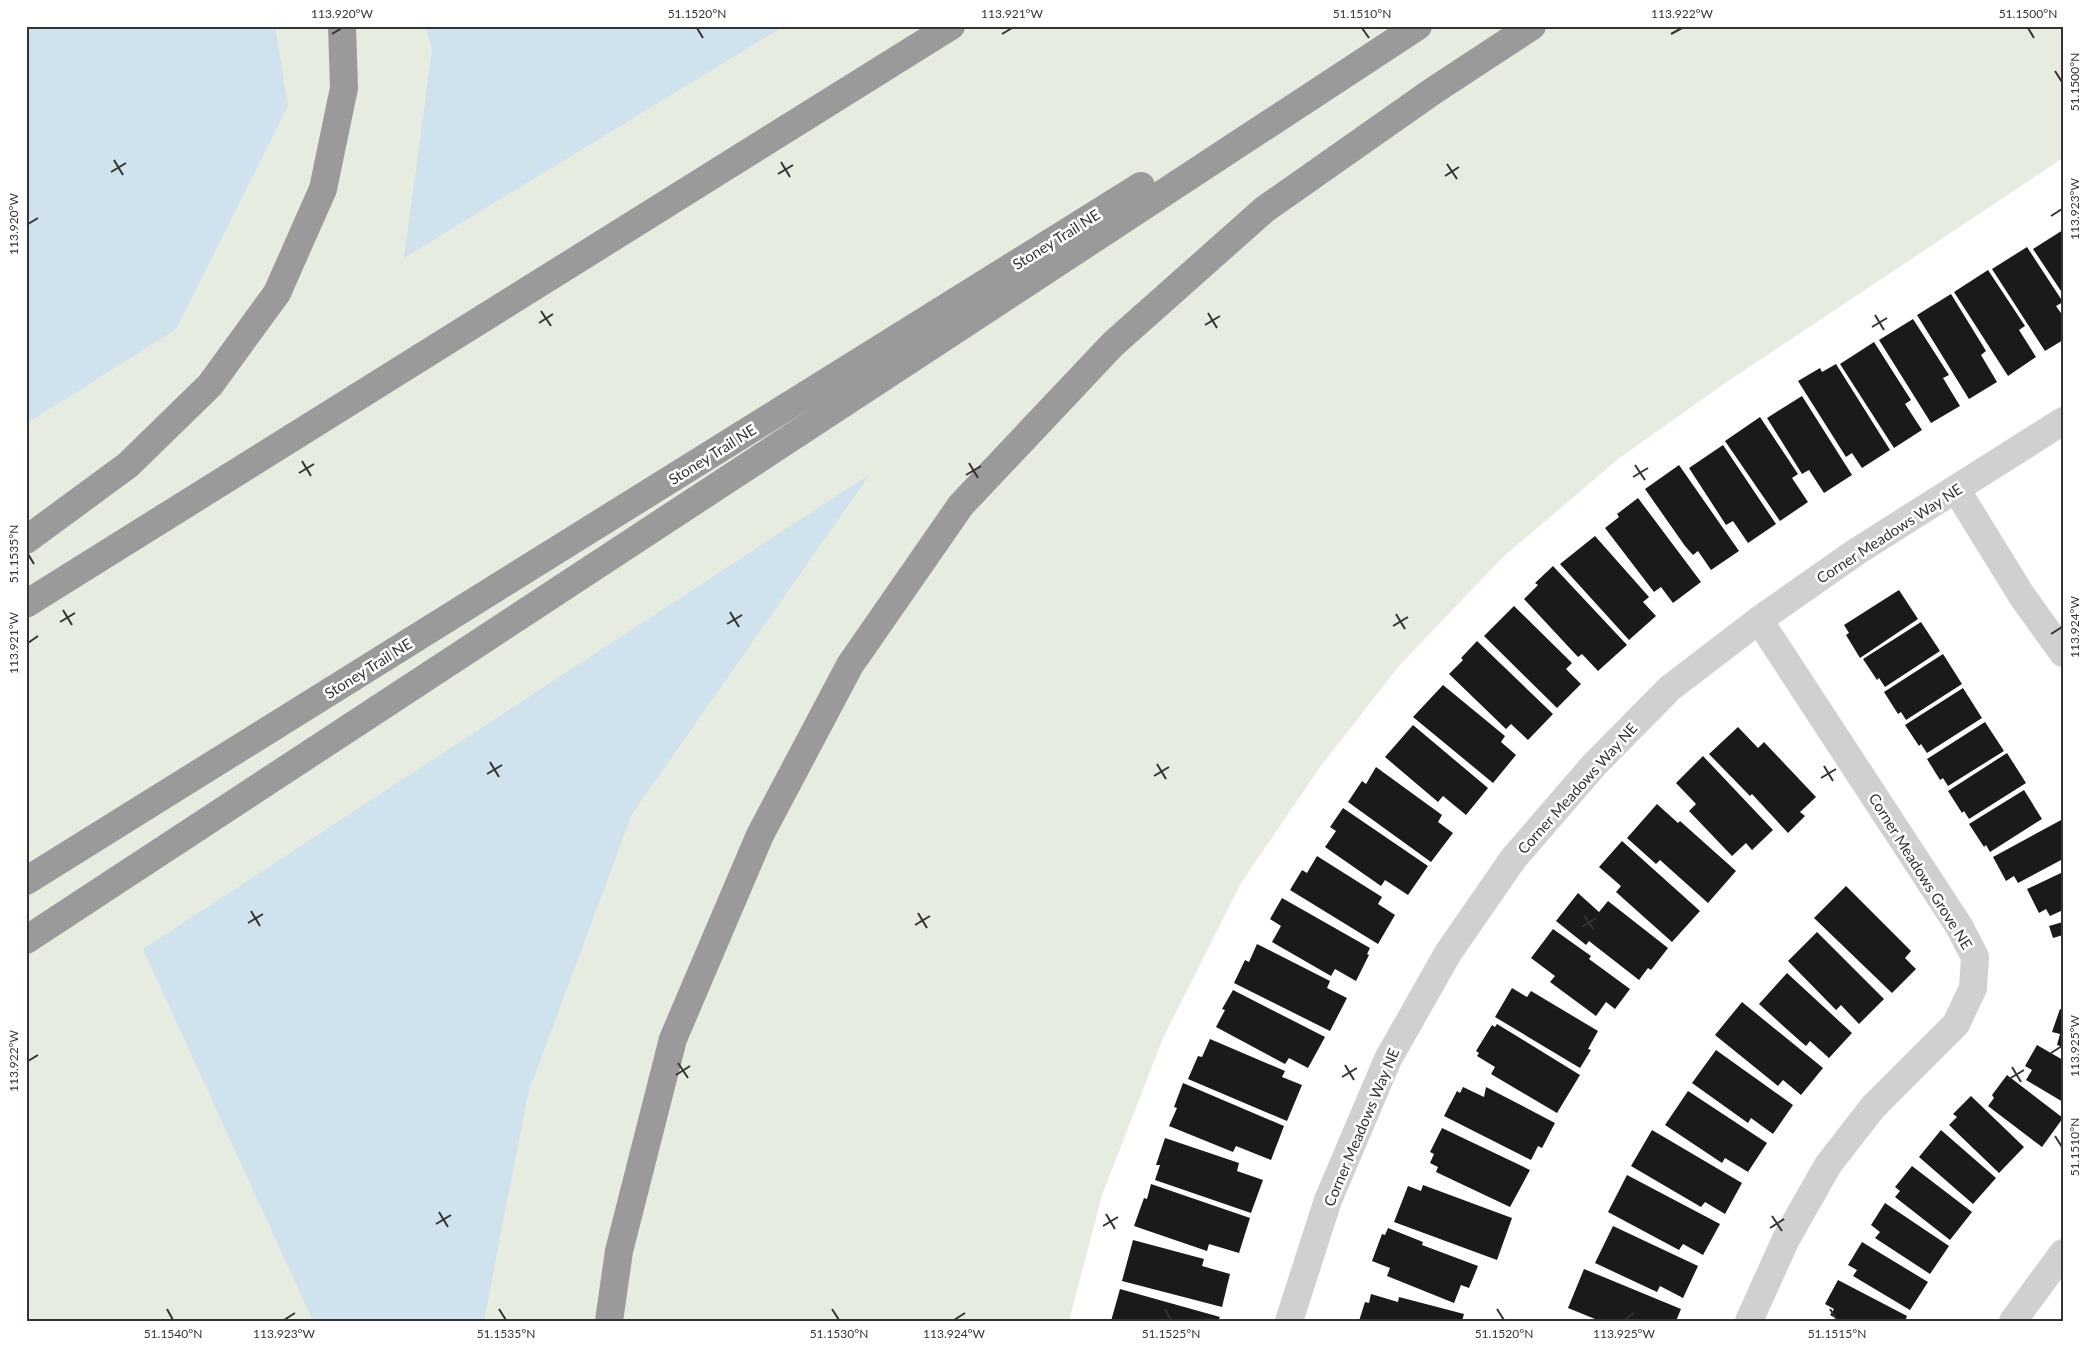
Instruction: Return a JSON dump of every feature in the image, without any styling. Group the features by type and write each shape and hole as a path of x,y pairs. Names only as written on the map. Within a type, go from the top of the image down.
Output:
{"highway":[{"path":"26,540 128,465 162,432 210,384 277,293 323,189 344,88 342,26"},
{"path":"26,604 951,26"},
{"name":"Stoney Trail NE","path":"26,881 1398,26"},
{"path":"26,940 1418,26"},
{"path":"609,1321 619,1251 673,1039 760,835 850,666 961,505 1113,344 1265,209 1433,91 1532,26"}],"street":[{"name":"Corner Meadows Way NE","path":"1289,1321 1328,1200 1384,1068 1448,953 1513,859 1594,765 1670,688 1759,620 1856,552 2063,422"},
{"path":"1956,489 2022,596 2063,653"},
{"name":"Corner Meadows Grove NE","path":"1749,1321 1786,1239 1828,1165 1872,1107 1956,1024 1973,988 1975,958 1959,926 1759,620"},
{"path":"2013,1321 2063,1253"}],"shaded area":[{"path":"26,26 2063,26 2063,158 1728,381 1618,459 1502,558 1399,666 1320,767 1241,883 1163,1038 1102,1195 1069,1321 26,1321"}],"water":[{"path":"26,26 275,26 288,106 176,329 26,424"},
{"path":"426,26 784,26 404,258 432,50"},
{"path":"870,474 632,814 528,1093 484,1321 313,1321 143,949"}],"building":[{"path":"2063,230 2063,294 2033,249"},
{"path":"2027,247 2063,302 2056,306 2063,316 2063,340 2045,351 1992,269"},
{"path":"1988,270 2025,326 2019,330 2036,357 2008,376 1954,292"},
{"path":"1951,294 1986,351 1981,355 1997,382 1969,399 1917,315"},
{"path":"1913,319 1949,375 1943,378 1960,406 1931,423 1879,340"},
{"path":"1874,342 1911,400 1905,404 1922,430 1894,448 1840,364"},
{"path":"1836,364 1890,450 1862,468 1852,453 1846,457 1798,381 1820,368 1822,372"},
{"path":"1802,396 1852,475 1824,493 1809,470 1802,474 1767,418"},
{"path":"1760,417 1798,474 1792,478 1808,502 1780,521 1725,441"},
{"path":"1723,445 1776,524 1748,543 1733,521 1726,525 1689,468"},
{"path":"1679,465 1739,551 1711,570 1698,551 1693,555 1685,546 1645,489"},
{"path":"1638,498 1701,582 1673,603 1661,587 1654,592 1605,528 1619,517 1617,514"},
{"path":"1595,536 1649,597 1643,602 1656,616 1629,640 1560,564"},
{"path":"1553,566 1627,645 1598,671 1582,654 1578,657 1524,599 1538,585 1535,583"},
{"path":"1899,590 1918,619 1860,658 1846,635 1849,633 1844,625"},
{"path":"1514,606 1572,663 1566,669 1581,684 1557,708 1484,636"},
{"path":"1921,622 1940,651 1885,687 1879,678 1877,680 1863,659"},
{"path":"1477,641 1553,714 1528,740 1511,724 1506,729 1449,674 1463,660 1461,658"},
{"path":"1943,654 1962,684 1906,720 1901,712 1898,714 1884,692"},
{"path":"1443,685 1505,736 1501,742 1516,755 1493,783 1413,717"},
{"path":"1963,688 1982,718 1927,753 1921,744 1919,746 1905,725"},
{"path":"1985,722 2004,751 1948,786 1943,778 1940,780 1927,759"},
{"path":"1413,725 1488,788 1466,815 1443,796 1438,802 1385,757"},
{"path":"1738,727 1758,748 1764,742 1816,797 1800,812 1805,816 1788,833 1752,794 1750,796 1709,754"},
{"path":"2007,753 2026,783 1969,819 1964,811 1962,813 1948,791"},
{"path":"1703,756 1773,830 1752,850 1746,843 1732,856 1689,811 1696,804 1676,783"},
{"path":"1376,767 1442,815 1438,822 1453,833 1431,862 1348,802 1362,781 1366,784"},
{"path":"2024,790 2042,819 1990,852 1986,845 1984,847 1969,824"},
{"path":"1657,804 1678,823 1680,821 1736,871 1708,903 1660,860 1656,864 1627,838"},
{"path":"1343,808 1428,866 1408,895 1385,880 1381,886 1325,847 1336,831 1330,827"},
{"path":"2063,819 2063,859 2018,883 2014,876 2006,881 1993,857"},
{"path":"1622,841 1700,911 1672,942 1616,892 1621,886 1599,867"},
{"path":"1317,856 1382,897 1378,904 1395,915 1378,944 1290,890 1302,870 1307,873"},
{"path":"2063,872 2063,910 2050,916 2046,909 2039,913 2027,889"},
{"path":"1846,886 1911,951 1905,958 1916,969 1892,993 1814,918"},
{"path":"1578,893 1599,912 1608,901 1668,948 1651,970 1648,968 1639,980 1589,941 1586,945 1556,921"},
{"path":"1282,898 1370,948 1367,954 1369,955 1356,981 1335,969 1331,976 1272,942 1281,926 1270,919"},
{"path":"2063,922 2063,935 2053,938 2049,926"},
{"path":"1553,929 1591,956 1589,959 1630,989 1615,1009 1606,1002 1596,1016 1550,982 1555,976 1531,958"},
{"path":"1817,932 1884,999 1859,1024 1841,1005 1836,1010 1788,961"},
{"path":"1257,944 1330,981 1327,988 1347,998 1330,1031 1234,983 1245,960 1249,962"},
{"path":"1787,973 1852,1033 1829,1058 1810,1041 1806,1046 1759,1004"},
{"path":"1512,988 1527,997 1531,991 1598,1031 1588,1049 1591,1050 1580,1068 1495,1017"},
{"path":"1233,990 1325,1037 1308,1068 1289,1058 1285,1064 1216,1027 1225,1010 1222,1009"},
{"path":"1742,1002 1823,1068 1801,1095 1783,1080 1778,1086 1715,1035"},
{"path":"2060,1009 2063,1010 2063,1047 2057,1045 2060,1034 2052,1032"},
{"path":"1497,1024 1580,1075 1557,1113 1491,1074 1495,1067 1477,1056 1479,1053 1476,1051 1492,1025 1495,1027"},
{"path":"1210,1039 1285,1071 1282,1077 1302,1085 1287,1121 1188,1079 1198,1056 1202,1057"},
{"path":"2037,1045 2063,1060 2063,1102 2026,1080 2032,1070 2025,1066"},
{"path":"1716,1050 1793,1105 1773,1134 1751,1118 1748,1123 1692,1083"},
{"path":"2007,1075 2063,1118 2042,1147 1988,1106 1994,1098 1992,1095"},
{"path":"1183,1083 1284,1126 1271,1160 1236,1146 1233,1152 1169,1126 1177,1108 1174,1107"},
{"path":"1463,1087 1484,1097 1486,1087 1555,1123 1542,1148 1538,1146 1531,1160 1444,1116 1457,1091 1460,1093"},
{"path":"1688,1091 1767,1143 1748,1172 1725,1158 1722,1163 1665,1125"},
{"path":"1971,1096 2024,1147 1999,1173 1949,1125 1957,1117 1953,1114"},
{"path":"1442,1128 1530,1170 1510,1207 1436,1172 1438,1167 1430,1163 1434,1154 1430,1152"},
{"path":"1652,1130 1742,1183 1725,1214 1705,1202 1701,1207 1631,1166"},
{"path":"1941,1130 1996,1178 1973,1204 1919,1157"},
{"path":"1165,1138 1239,1163 1237,1171 1263,1180 1251,1213 1155,1180 1160,1165 1156,1165"},
{"path":"1912,1166 1972,1212 1950,1240 1895,1197 1900,1191 1895,1187"},
{"path":"1627,1175 1720,1224 1703,1255 1683,1244 1679,1250 1608,1212"},
{"path":"1151,1184 1250,1218 1239,1253 1209,1244 1207,1251 1134,1226 1144,1198 1147,1199"},
{"path":"1423,1185 1512,1218 1497,1260 1394,1222 1408,1186 1421,1191"},
{"path":"1885,1203 1949,1246 1930,1274 1875,1238 1880,1232 1871,1225"},
{"path":"1613,1226 1698,1266 1683,1298 1660,1286 1657,1292 1595,1263"},
{"path":"1388,1228 1423,1242 1422,1245 1478,1266 1469,1288 1461,1285 1454,1303 1387,1276 1390,1268 1372,1261 1382,1234 1385,1235"},
{"path":"1133,1240 1204,1259 1202,1266 1230,1274 1222,1307 1122,1281"},
{"path":"1862,1242 1928,1282 1910,1310 1853,1276 1857,1270 1848,1265"},
{"path":"1584,1269 1681,1309 1676,1321 1600,1321 1568,1308"},
{"path":"1838,1280 1907,1316 1905,1321 1841,1321 1830,1315 1834,1309 1825,1304"},
{"path":"1120,1289 1220,1317 1218,1321 1111,1321"},
{"path":"1371,1294 1398,1302 1399,1297 1464,1314 1462,1321 1359,1321 1365,1302 1369,1303"}]}
